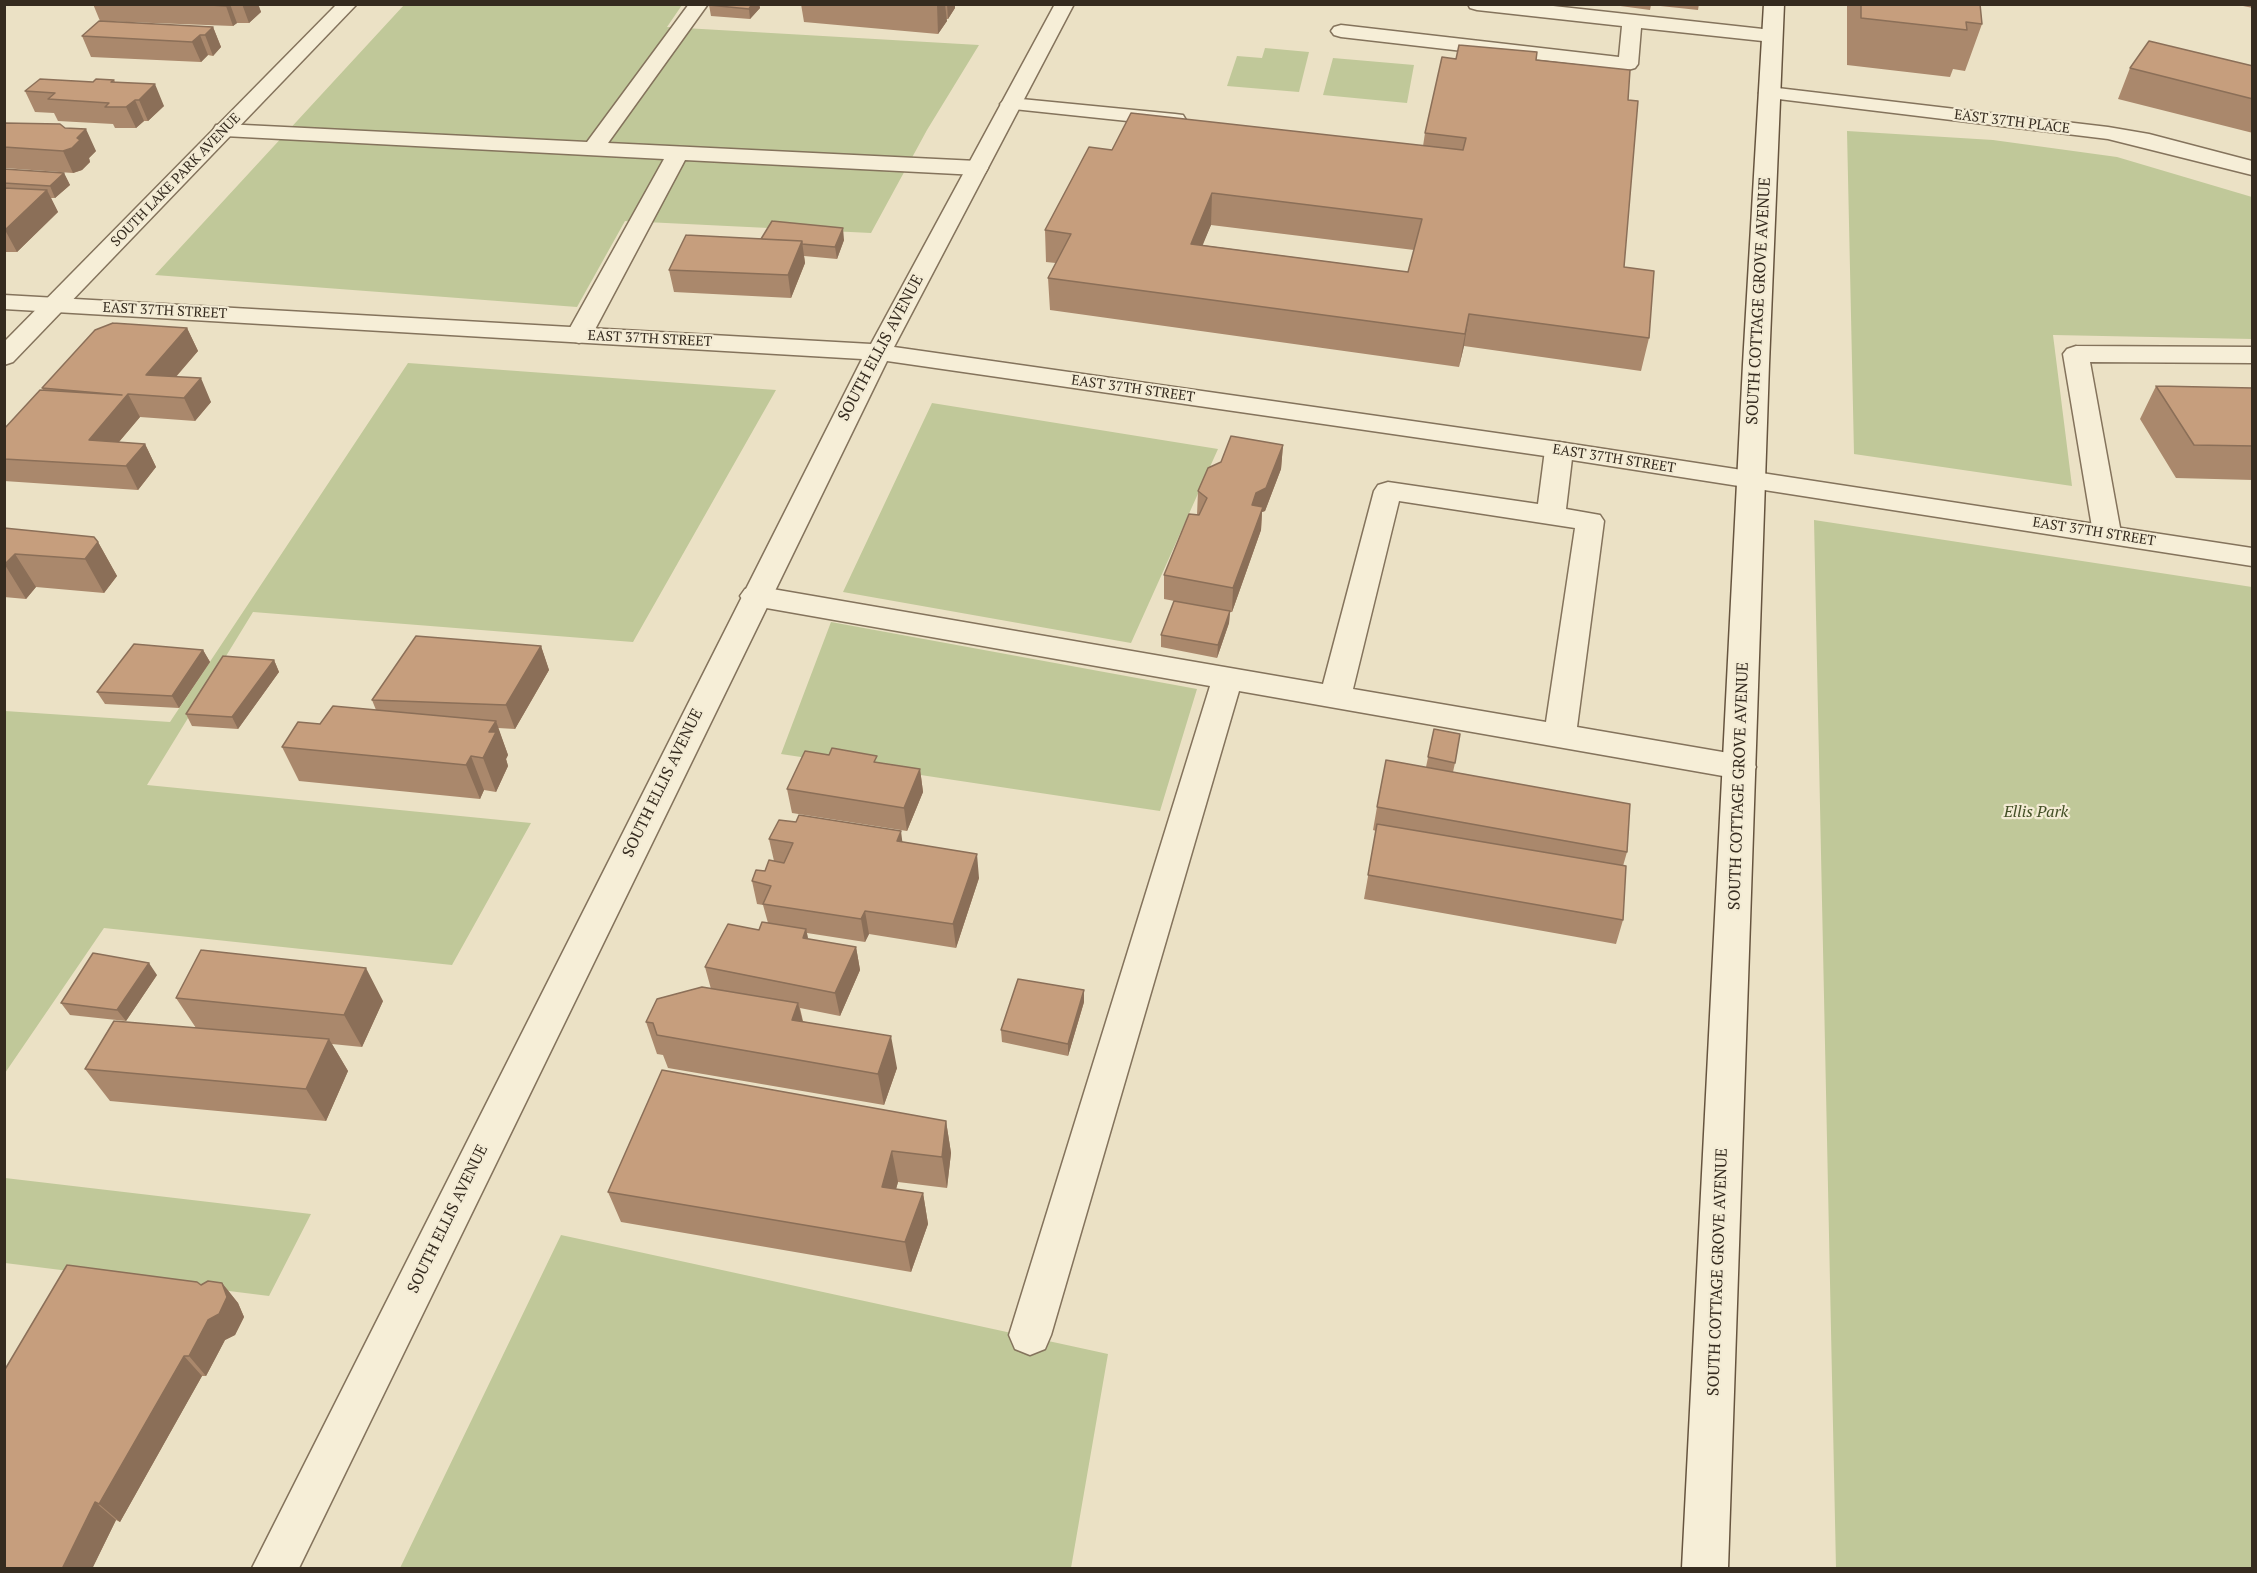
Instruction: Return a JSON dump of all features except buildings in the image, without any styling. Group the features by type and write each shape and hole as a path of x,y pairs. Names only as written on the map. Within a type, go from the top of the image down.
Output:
{"street":[{"name":"SOUTH LAKE PARK AVENUE","path":"4,357 348,4"},
{"path":"593,149 699,4"},
{"name":"SOUTH ELLIS AVENUE","path":"275,1569 877,352 1065,4"},
{"path":"1477,4 1772,36"},
{"name":"SOUTH COTTAGE GROVE AVENUE","path":"1706,1569 1774,4"},
{"path":"1341,31 1628,64 1632,21"},
{"name":"EAST 37TH PLACE","path":"1769,93 2109,134 2149,141 2253,168"},
{"path":"1011,104 1197,123"},
{"path":"225,130 977,168"},
{"path":"579,335 678,153"},
{"name":"EAST 37TH STREET","path":"4,302 877,352 1559,450 2253,557"},
{"path":"2107,533 2076,354 2253,356"},
{"path":"1551,515 1559,450"},
{"path":"1335,696 1388,491 1590,520 1560,735"},
{"path":"755,596 1740,767"},
{"path":"1030,1335 1228,677"}],"green space":[{"path":"404,5 682,5 667,27 979,45 927,130 871,233 625,221 577,307 155,275"},
{"path":"1265,48 1309,52 1299,92 1227,86 1237,56 1262,58"},
{"path":"1333,58 1414,65 1407,103 1323,95"},
{"path":"1847,131 1993,140 2117,157 2252,197 2252,339 2053,335 2072,486 1854,454"},
{"path":"408,363 776,390 633,642 253,612 147,785 531,823 452,965 104,928 5,1073 5,711 170,722"},
{"path":"932,403 1218,449 1131,643 843,592"},
{"name":"Ellis Park","path":"1814,520 2252,587 2252,1568 1836,1568"},
{"path":"831,622 1197,689 1160,811 781,754"},
{"path":"5,1178 311,1214 269,1296 5,1263"},
{"path":"561,1235 1108,1354 1071,1568 400,1568"}]}
